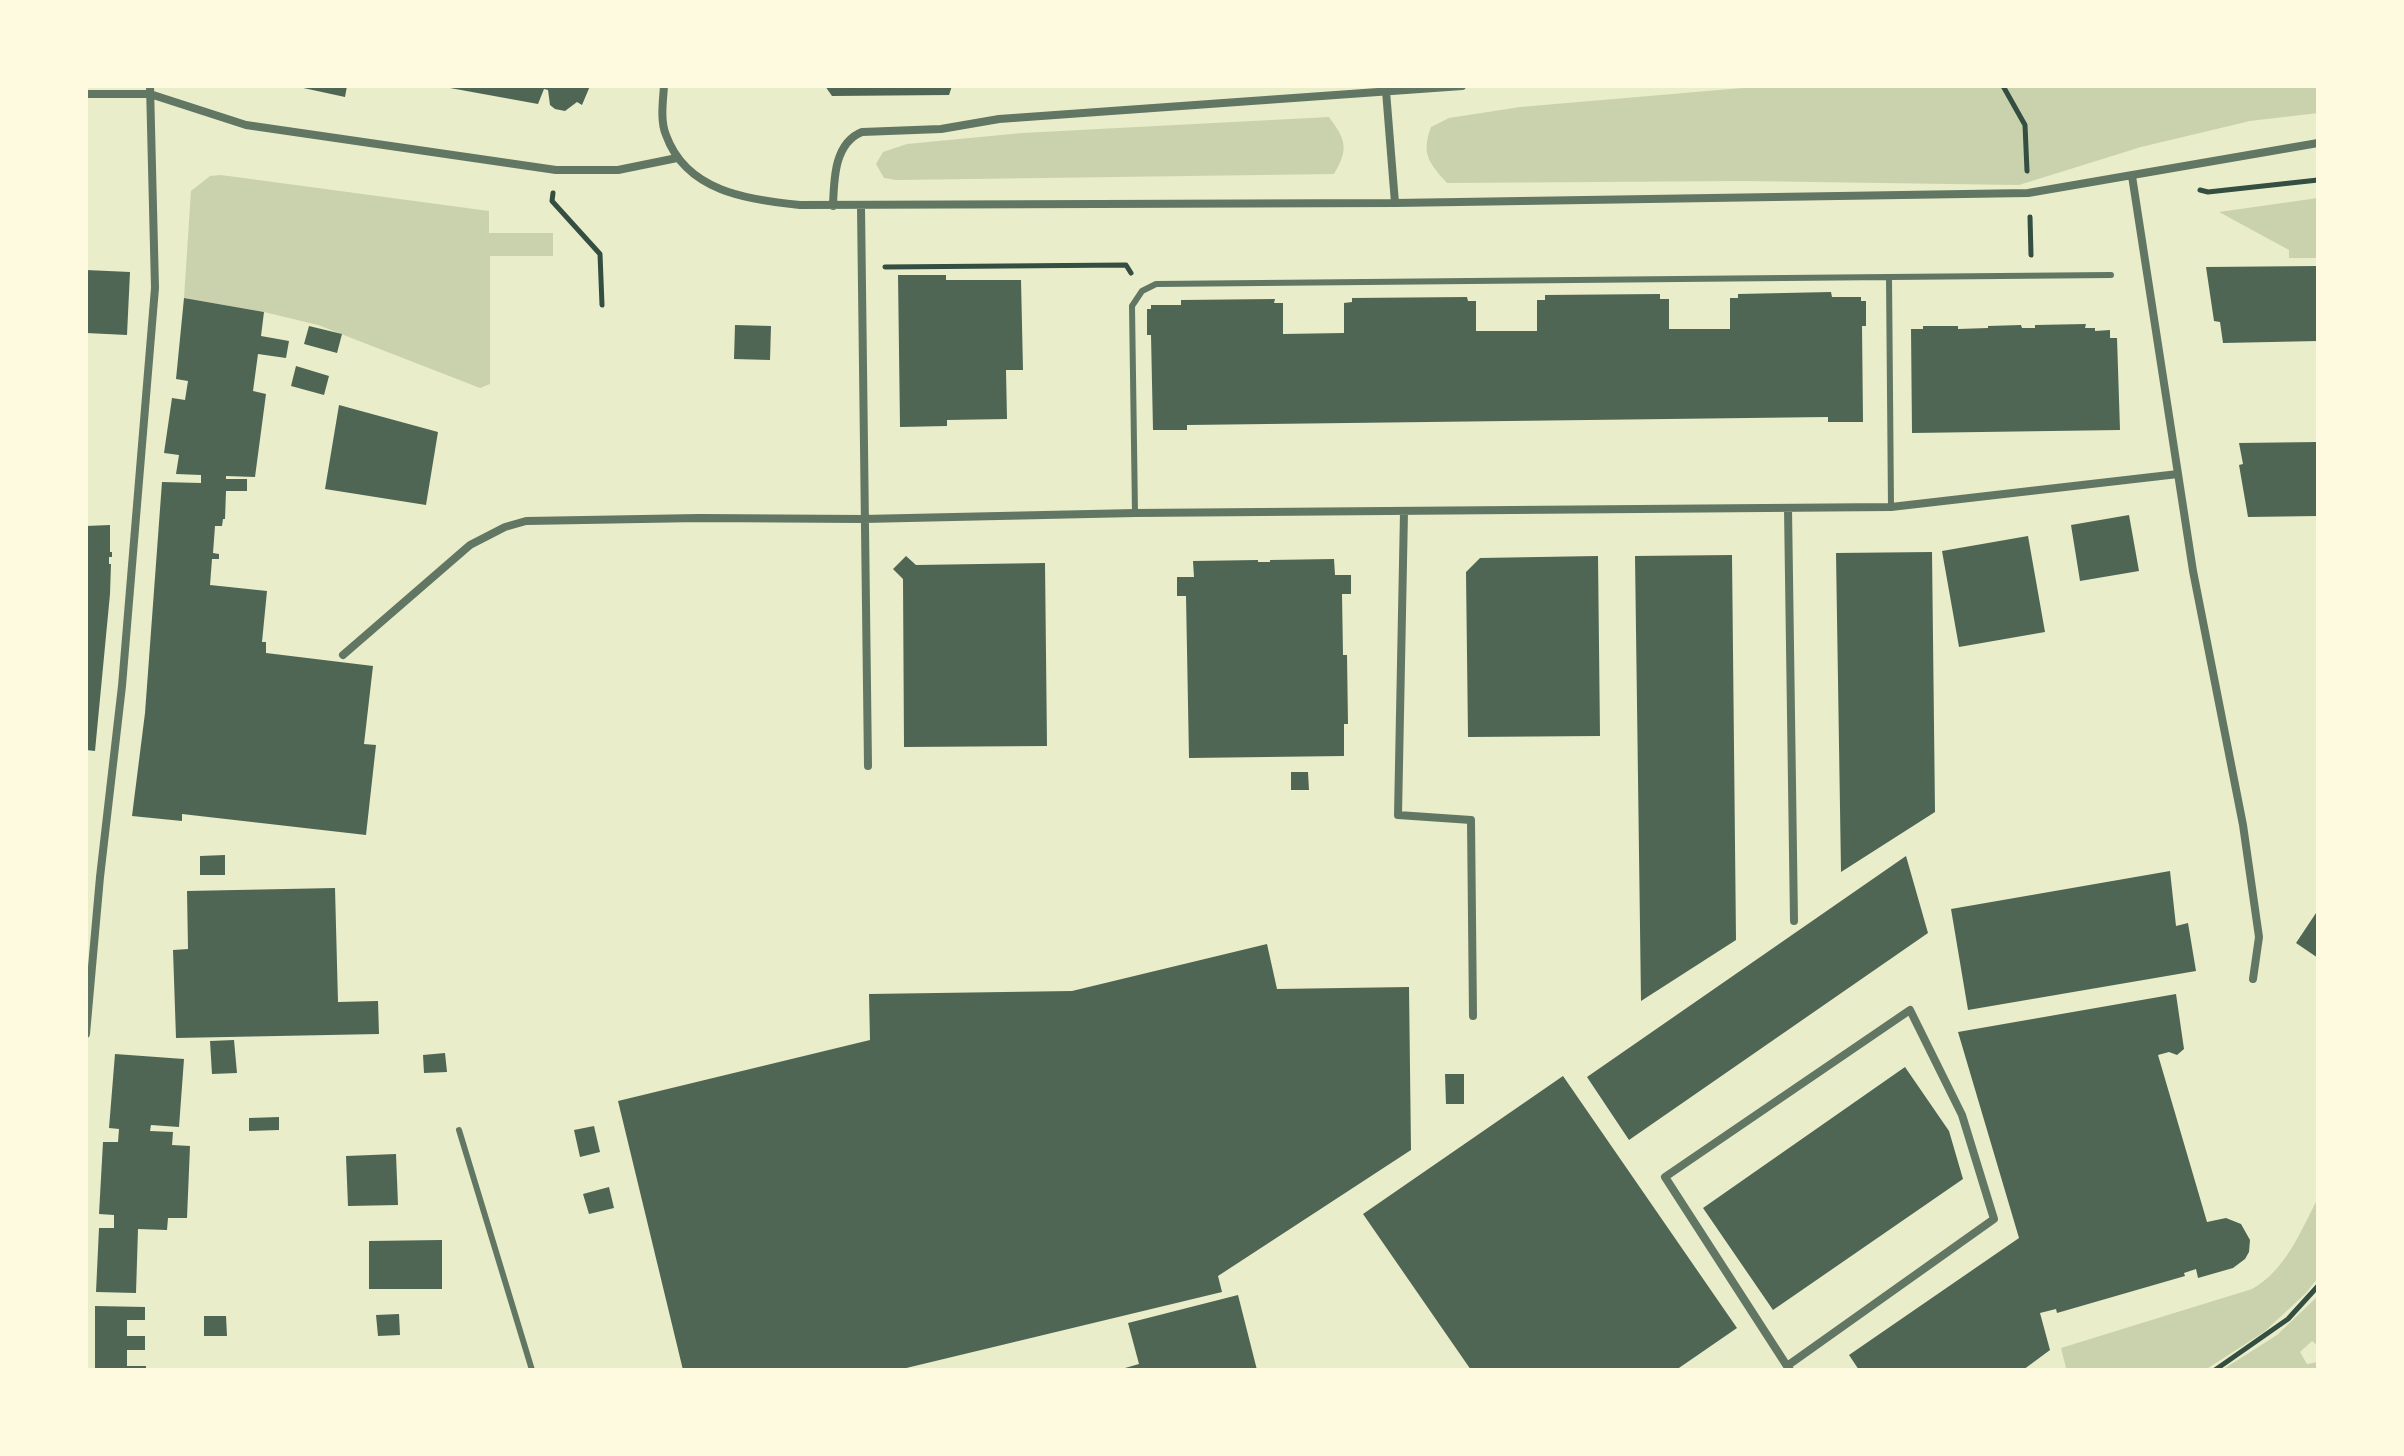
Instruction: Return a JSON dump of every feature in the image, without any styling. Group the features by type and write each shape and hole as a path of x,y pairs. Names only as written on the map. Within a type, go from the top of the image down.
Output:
{"street":[{"path":"664,86 664,133 677,158 700,180 735,194 768,202 861,207 1965,196 2028,193 2318,143"},
{"path":"833,206 835,173 843,147 851,136 862,132 941,129 999,119 1462,86"},
{"path":"86,94 150,90 246,125 556,170 618,170 677,158"},
{"path":"86,1034 122,686 155,288 150,90"},
{"path":"1386,91 1395,203"},
{"path":"2132,176 2193,571 2243,825 2259,937 2253,979"},
{"path":"861,207 868,766"},
{"path":"343,655 470,545 505,527 526,521 1891,507 2178,474"},
{"path":"1788,508 1794,921"},
{"path":"1404,512 1398,815 1471,820 1473,1016"},
{"path":"1910,1010 1962,1115 1994,1219 1789,1368 1665,1177 1910,1010"}],"lane":[{"path":"1135,513 1132,306 1142,291 1156,284 2111,275"},
{"path":"1889,277 1891,507"},
{"path":"459,1130 532,1370"}],"path":[{"path":"556,170 552,201 600,254 602,305"},
{"path":"862,267 1126,265 1142,291"},
{"path":"2215,1370 2288,1319 2318,1286"}],"green space":[{"path":"1766,86 2318,86 2318,113 2250,121 2141,147 2019,185 1745,181 1447,183 1428,158 1431,127 1449,118 1520,107"},
{"path":"1329,117 1344,145 1334,174 896,180 884,178 876,164 883,152 907,144 1022,133"},
{"path":"210,176 489,211 489,233 553,233 553,256 490,256 490,384 480,388 318,325 184,298 191,191"},
{"path":"2318,198 2318,258 2289,258 2289,250 2219,212"},
{"path":"2318,1198 2318,1278 2264,1332 2205,1370 2062,1370 2066,1368 2061,1348 2252,1289 2264,1281 2283,1261"},
{"path":"2318,1296 2318,1346 2312,1341 2300,1352 2307,1364 2318,1362 2318,1370 2222,1370 2277,1335"}],"building":[{"path":"294,86 347,86 345,97"},
{"path":"439,86 590,86 582,105 577,102 565,111 550,105 548,90 544,89 538,104"},
{"path":"825,86 952,86 949,95 832,96"},
{"path":"2318,266 2318,341 2223,343 2220,322 2214,321 2206,267"},
{"path":"86,270 130,272 127,335 86,333"},
{"path":"898,275 946,275 946,280 1021,280 1023,370 1006,370 1007,419 947,420 947,426 900,427"},
{"path":"1831,292 1832,297 1861,297 1861,301 1866,301 1866,326 1862,326 1863,422 1828,422 1828,417 1187,425 1187,430 1153,430 1151,335 1147,335 1147,309 1151,309 1151,305 1181,305 1181,300 1275,299 1274,303 1283,303 1283,334 1344,333 1344,303 1352,302 1352,298 1467,297 1468,301 1476,301 1476,331 1537,331 1537,300 1545,300 1545,295 1660,294 1660,299 1669,299 1669,329 1730,329 1730,298 1738,298 1738,294"},
{"path":"184,298 264,312 261,336 289,341 286,358 258,354 253,391 266,394 255,477 226,476 226,479 247,479 247,491 226,491 225,519 222,526 215,526 213,553 219,554 219,559 212,559 210,585 267,591 262,642 266,642 266,653 373,666 364,744 376,745 366,835 182,814 182,821 132,816 145,713 162,482 201,483 201,475 176,474 179,455 164,453 172,398 185,400 188,381 176,379"},
{"path":"2086,324 2085,328 2095,328 2095,331 2110,330 2110,338 2117,338 2120,430 1912,433 1911,329 1923,329 1923,326 1958,326 1958,329"},
{"path":"735,325 771,326 770,360 734,359"},
{"path":"309,326 342,334 337,353 304,344"},
{"path":"296,366 329,376 324,395 291,386"},
{"path":"339,405 438,432 426,505 325,489"},
{"path":"2318,442 2318,516 2248,517 2239,465 2243,464 2239,443"},
{"path":"2129,515 2139,571 2080,581 2071,525"},
{"path":"110,525 110,594 95,751 86,750 86,526"},
{"path":"2028,536 2045,632 1959,647 1942,551"},
{"path":"1932,552 1935,812 1841,872 1836,553"},
{"path":"1732,555 1736,940 1641,1001 1635,556"},
{"path":"906,556 916,565 1045,563 1047,746 904,747 903,579 893,569"},
{"path":"1598,556 1600,736 1468,737 1466,572 1480,558"},
{"path":"1334,559 1335,575 1351,575 1351,594 1342,594 1348,724 1344,724 1344,756 1189,758 1186,596 1177,596 1177,577 1194,577 1193,561"},
{"path":"1291,772 1308,772 1309,790 1291,790"},
{"path":"225,855 225,875 200,875 200,856"},
{"path":"1906,856 1928,933 1629,1140 1587,1077"},
{"path":"2170,871 2176,926 2188,923 2196,971 1968,1010 1951,909"},
{"path":"335,888 338,1002 378,1001 379,1034 176,1038 173,950 188,949 187,891"},
{"path":"2318,910 2318,958 2296,943"},
{"path":"1267,944 1277,989 1409,987 1411,1150 1218,1276 1222,1292 898,1370 683,1370 618,1101 870,1040 869,994 1072,991"},
{"path":"2176,994 2184,1049 2177,1055 2169,1052 2158,1055 2207,1222 2226,1218 2241,1224 2250,1240 2245,1259 2233,1268 2198,1278 2196,1269 2184,1273 2185,1276 2057,1313 2056,1309 2040,1313 2050,1350 2023,1370 1859,1370 1849,1355 2019,1238 1958,1032"},
{"path":"234,1040 237,1073 212,1074 210,1041"},
{"path":"445,1053 447,1072 424,1073 423,1055"},
{"path":"115,1054 184,1059 179,1127 151,1125 150,1131 173,1132 172,1145 190,1146 187,1218 168,1218 167,1230 138,1229 136,1293 96,1292 99,1228 114,1228 114,1215 99,1214 103,1142 118,1142 119,1129 109,1128"},
{"path":"1905,1067 1949,1131 1963,1179 1773,1310 1703,1208"},
{"path":"1445,1074 1464,1074 1464,1104 1446,1104"},
{"path":"1563,1076 1737,1328 1676,1370 1471,1370 1363,1214"},
{"path":"279,1117 279,1130 249,1131 249,1118"},
{"path":"594,1126 600,1152 580,1157 574,1130"},
{"path":"396,1154 398,1205 348,1206 346,1156"},
{"path":"609,1187 614,1208 589,1214 583,1194"},
{"path":"442,1240 442,1289 369,1289 369,1241"},
{"path":"1238,1295 1257,1370 1118,1370 1139,1364 1128,1323"},
{"path":"95,1306 145,1307 145,1320 127,1320 127,1336 145,1336 145,1350 127,1350 127,1366 146,1366 146,1370 95,1370"},
{"path":"399,1314 400,1335 378,1336 376,1315"},
{"path":"204,1316 226,1316 227,1336 204,1336"}]}
